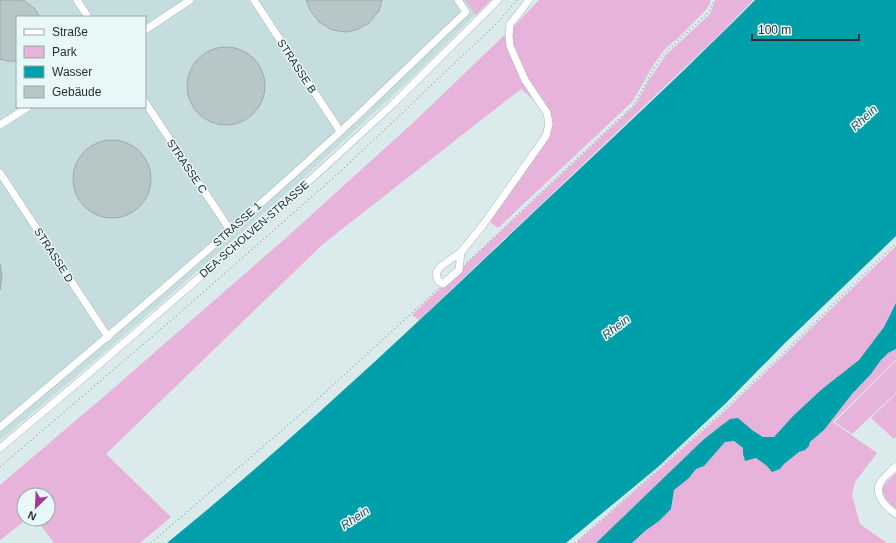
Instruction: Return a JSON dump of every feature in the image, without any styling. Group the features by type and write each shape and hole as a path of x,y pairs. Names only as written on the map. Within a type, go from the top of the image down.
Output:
{"street":[{"path":"77,0 87,16"},
{"path":"146,29 190,0"},
{"name":"STRASSE B","path":"254,0 340,131"},
{"name":"STRASSE 1","path":"0,427 108,337 340,131 466,12 458,0"},
{"name":"DEA-SCHOLVEN-STRASSE","path":"0,448 94,369 260,225 393,104 498,0"},
{"path":"462,252 459,270 444,284 438,281 436,273 440,267 462,252 546,136 549,124 546,113 525,80 510,46 510,24 529,0"},
{"name":"STRASSE C","path":"146,104 230,230"},
{"path":"0,125 26,108"},
{"name":"STRASSE D","path":"0,173 108,337"},
{"path":"896,466 882,481 878,494 881,501 896,514"}],"path":[{"path":"0,468 341,171 498,22 517,0"},
{"path":"459,270 634,104 654,68 665,53 709,12 714,0"},
{"path":"575,543 723,411 896,243"},
{"path":"151,543 309,407 444,284"}],"shaded area":[{"path":"0,0 490,0 418,72 298,183 113,345 0,440"}],"green space":[{"path":"465,0 491,0 476,15"},
{"path":"539,0 710,0 710,3 705,11 665,49 654,64 632,102 498,228 489,221 549,136 549,113 521,89 323,244 106,454 171,517 140,543 54,543 42,527 56,527 56,487 16,487 17,527 0,540 0,485 287,237 415,121"},
{"path":"715,0 753,0 722,32 419,320 412,315 636,104 649,80 666,55 710,14"},
{"path":"896,246 896,303 884,327 859,360 822,389 793,416 774,437 763,437 730,419 703,440 596,543 576,543 724,412"},
{"path":"896,349 896,360 833,422 877,453 855,482 852,495 860,524 887,543 632,543 671,509 674,490 689,478 696,469 704,465 725,442 734,441 743,448 745,460 756,457 772,471 780,469 799,452 809,446 810,442 824,430 881,360 888,353"},
{"path":"896,361 896,393 852,434 835,422"},
{"path":"896,394 896,437 894,439 871,418"},
{"path":"896,473 896,511 884,497 882,487"}],"water":[{"name":"Rhein","path":"755,0 896,0 896,236 785,343 726,403 658,467 566,543 167,543 262,463 401,337 665,88"},
{"path":"896,303 896,349 888,353 881,360 824,430 810,442 809,446 805,450 799,452 780,469 772,472 767,466 756,458 745,461 743,448 734,441 725,442 704,466 696,469 689,478 674,490 671,509 632,543 596,543 703,440 730,419 738,418 763,437 774,437 793,416 822,389 859,360 884,327"}],"building":[{"path":"0,0 25,1 35,9 39,16 16,16 16,61 0,59"},
{"path":"306,0 382,0 379,11 369,23 356,30 346,32 332,30 319,22 310,10"},
{"path":"226,47 241,50 253,59 262,71 265,86 262,101 253,113 241,122 226,125 211,122 199,113 190,101 187,86 190,71 199,59 211,50"},
{"path":"112,140 127,143 134,147 144,157 148,164 151,179 148,194 144,201 134,211 127,215 112,218 97,215 90,211 80,201 76,194 73,179 76,164 80,157 90,147 97,143"},
{"path":"0,264 2,276 0,290"}]}
